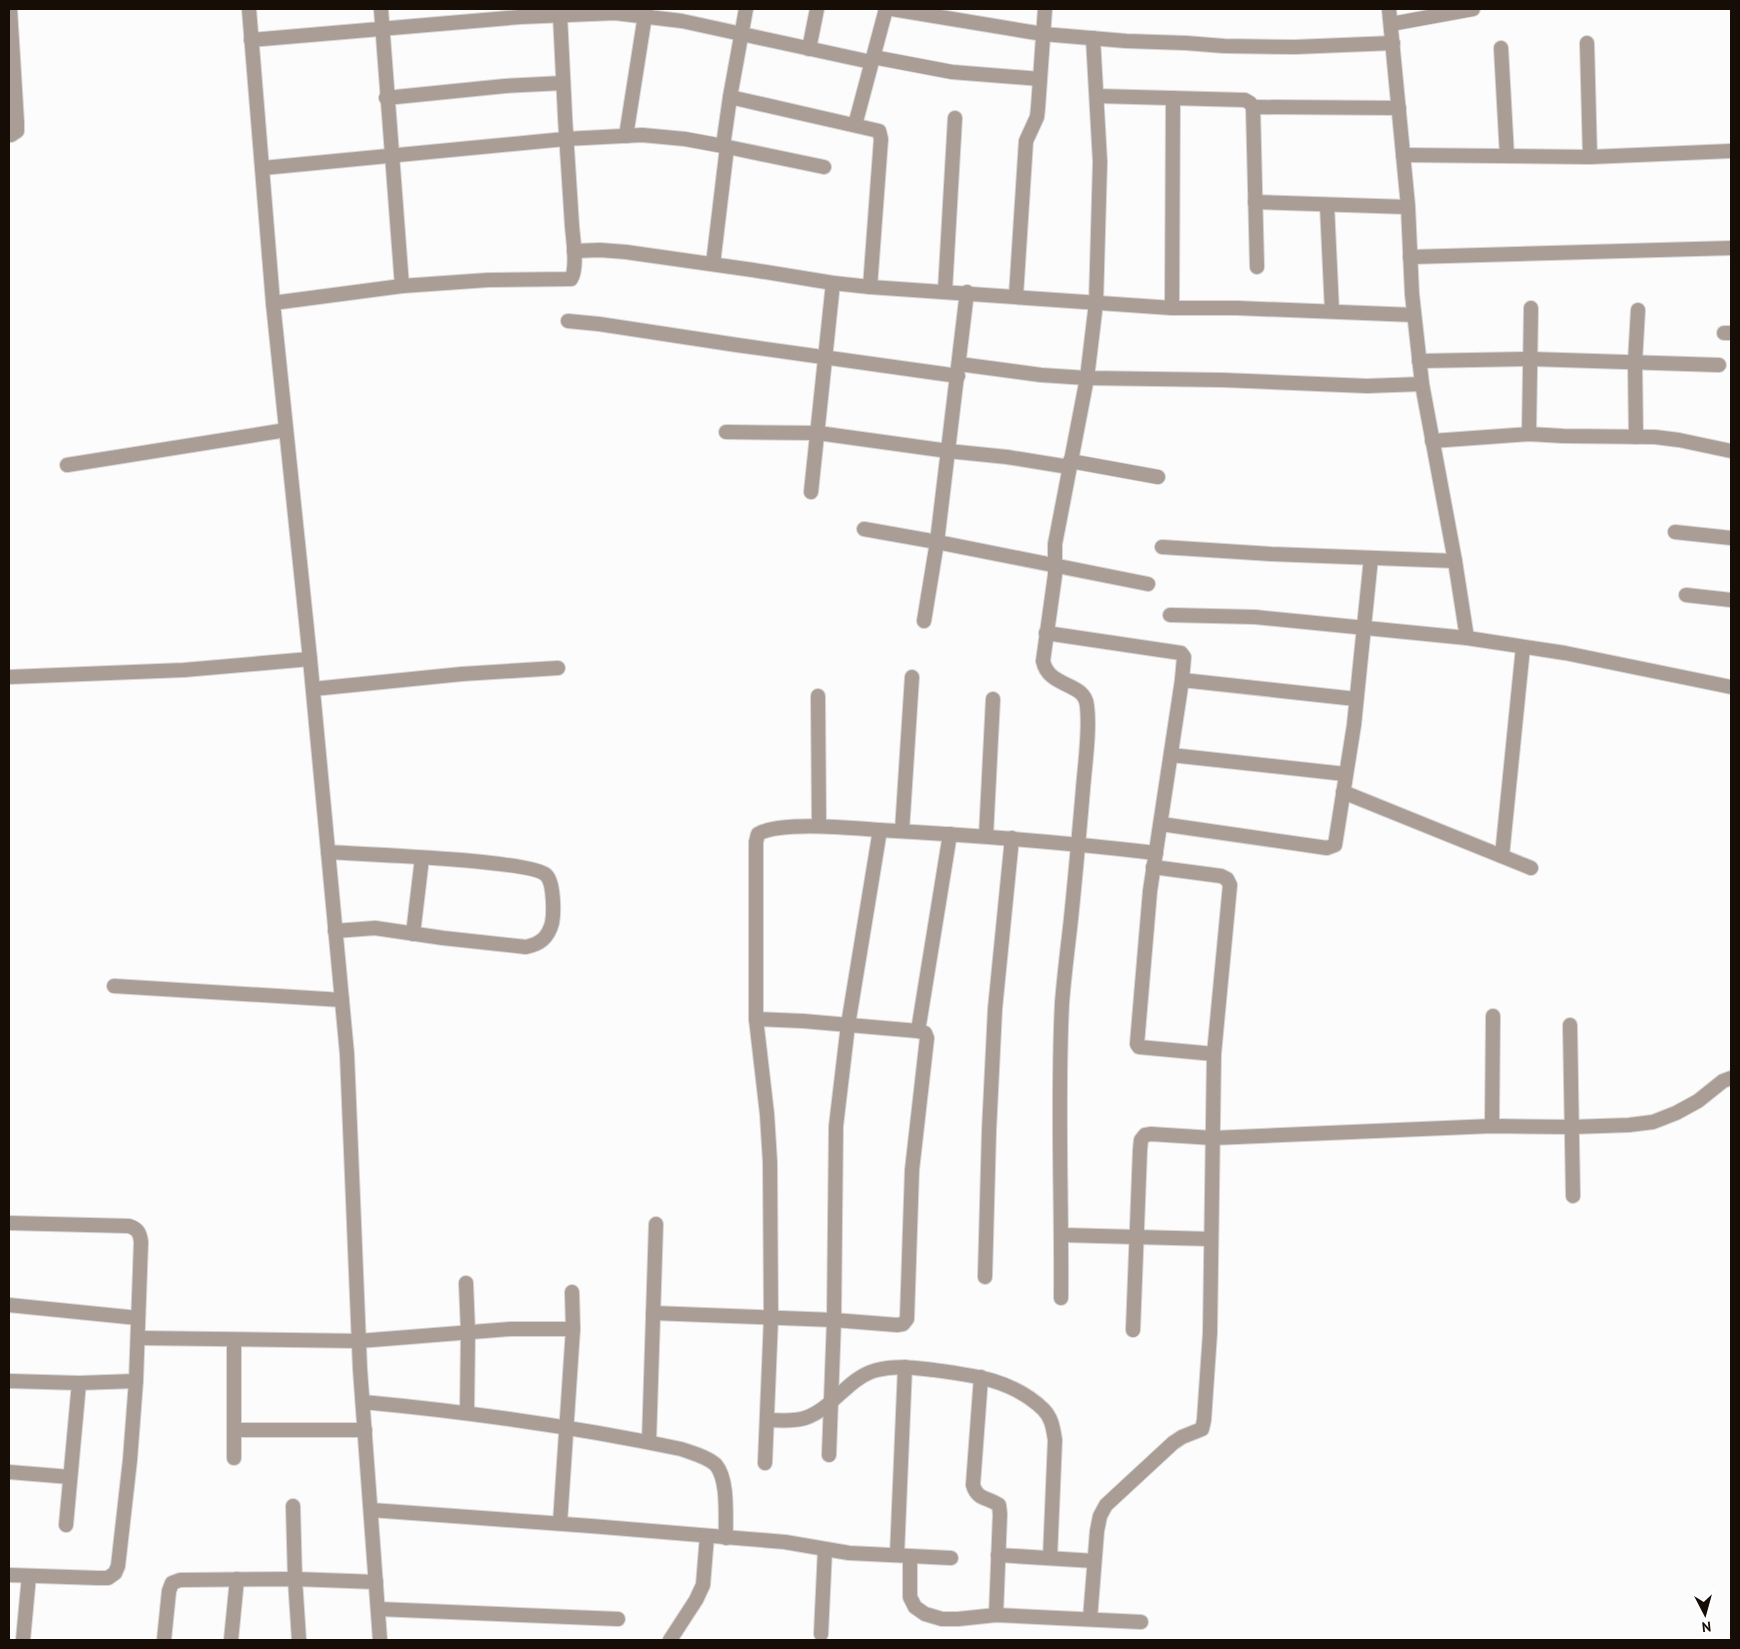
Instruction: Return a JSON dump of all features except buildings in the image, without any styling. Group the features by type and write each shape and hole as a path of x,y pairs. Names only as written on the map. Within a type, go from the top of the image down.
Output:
{"street":[{"path":"9,135 17,131 10,9"},
{"path":"249,9 273,303 313,689 342,1000 359,1341 380,1640"},
{"path":"380,9 402,286"},
{"path":"713,264 730,97 746,9"},
{"path":"809,49 817,9"},
{"path":"855,125 886,9"},
{"path":"892,9 1043,34 1093,38 1224,46 1295,47 1393,43"},
{"path":"1016,296 1026,141 1037,117 1044,9"},
{"path":"1389,9 1399,108 1419,361 1467,638"},
{"path":"1391,24 1473,9"},
{"path":"251,40 519,13 560,15 646,12 742,35 872,60 952,72 1040,80"},
{"path":"626,136 646,12"},
{"path":"273,303 402,286 488,280 571,279 574,274 574,251 565,139 560,15"},
{"path":"1061,1298 1062,1002 1078,844 1088,707 1086,697 1050,676 1044,669 1042,661 1055,575 1055,544 1087,378 1096,303 1100,170 1093,38"},
{"path":"1587,43 1590,157"},
{"path":"1501,48 1507,156"},
{"path":"386,98 563,82"},
{"path":"1097,96 1245,100 1250,103 1253,107 1257,267"},
{"path":"730,97 879,131 881,135 870,287"},
{"path":"1172,308 1173,98"},
{"path":"1253,107 1399,108"},
{"path":"945,291 955,118"},
{"path":"263,168 565,139 642,135 725,146 824,167"},
{"path":"1403,155 1590,157 1731,151"},
{"path":"1255,202 1407,207"},
{"path":"1327,205 1332,311"},
{"path":"1410,257 1731,248"},
{"path":"574,251 626,252 833,284 870,287 967,292 1172,308 1332,311 1414,315"},
{"path":"811,492 833,284"},
{"path":"924,621 937,542 967,292"},
{"path":"1528,434 1531,308"},
{"path":"1636,437 1635,362 1638,310"},
{"path":"568,321 825,357 959,370 1087,378 1223,380 1367,386 1422,384"},
{"path":"1419,361 1530,359 1719,364"},
{"path":"67,465 286,430"},
{"path":"726,432 818,433 1158,477"},
{"path":"1432,441 1528,434 1655,437 1731,451"},
{"path":"864,529 1148,584"},
{"path":"1675,532 1731,538"},
{"path":"1162,547 1270,554 1455,560"},
{"path":"1161,824 1327,848 1334,845 1354,725 1371,558"},
{"path":"1686,595 1731,600"},
{"path":"1170,615 1255,617 1467,638 1565,653 1731,687"},
{"path":"1046,633 1181,653 1184,657 1161,824 1153,867 1137,1044 1139,1047 1214,1054"},
{"path":"1502,856 1523,646"},
{"path":"9,677 193,669 310,659"},
{"path":"313,689 462,674 558,668"},
{"path":"902,831 912,677"},
{"path":"1182,680 1356,699"},
{"path":"818,696 820,826"},
{"path":"986,836 993,699"},
{"path":"1171,755 1345,774"},
{"path":"1343,792 1530,868"},
{"path":"764,1463 771,1318 770,1162 767,1114 756,1019 756,842 758,834 764,830 820,826 1012,838 1156,853"},
{"path":"829,1455 834,1320 836,1126 848,1025 880,830"},
{"path":"918,1031 950,834"},
{"path":"985,1277 988,1131 995,1009 1012,838"},
{"path":"328,852 498,863 538,870 547,876 552,885 552,921 548,934 538,944 526,947 375,928 335,931"},
{"path":"413,934 422,858"},
{"path":"1090,1619 1097,1531 1100,1516 1106,1505 1173,1443 1202,1429 1204,1420 1210,1333 1214,1054 1230,885 1227,879 1222,876 1153,867"},
{"path":"114,986 342,1000"},
{"path":"1492,1126 1493,1016"},
{"path":"653,1313 834,1320 897,1325 904,1324 907,1319 912,1170 928,1046 925,1033 848,1025 756,1019"},
{"path":"1570,1025 1573,1196"},
{"path":"1133,1330 1140,1150 1141,1140 1145,1135 1213,1138 1492,1126 1629,1126 1653,1122 1676,1113 1698,1100 1723,1081 1731,1078"},
{"path":"9,1223 129,1226 136,1228 140,1234 136,1381 130,1460 118,1566 115,1574 108,1578 9,1575"},
{"path":"649,1442 656,1224"},
{"path":"1062,1235 1211,1239"},
{"path":"466,1283 468,1332 467,1413"},
{"path":"560,1523 573,1329 572,1292"},
{"path":"9,1306 138,1318"},
{"path":"138,1338 359,1341 511,1329 573,1329"},
{"path":"234,1340 234,1458"},
{"path":"766,1420 803,1419 815,1414 859,1378 874,1370 891,1367 906,1367 981,1377 1016,1389 1044,1409 1053,1423 1050,1558"},
{"path":"906,1367 904,1556 910,1597 916,1607 925,1614 942,1619 996,1615 1141,1622"},
{"path":"981,1377 973,1485 975,1492 998,1505 1000,1514 996,1615"},
{"path":"9,1381 79,1383 136,1381"},
{"path":"66,1525 79,1383"},
{"path":"363,1402 467,1413 567,1428 681,1449 716,1465 725,1489 726,1538"},
{"path":"234,1430 365,1430"},
{"path":"9,1472 70,1477"},
{"path":"293,1506 299,1640"},
{"path":"371,1510 560,1523 785,1542 849,1553 951,1558"},
{"path":"670,1640 696,1600 703,1584 706,1570 707,1536"},
{"path":"822,1634 825,1549"},
{"path":"998,1555 1094,1561"},
{"path":"23,1640 29,1576"},
{"path":"231,1640 237,1579"},
{"path":"164,1640 169,1591 172,1584 180,1580 295,1579 376,1582"},
{"path":"378,1610 618,1619"}]}
